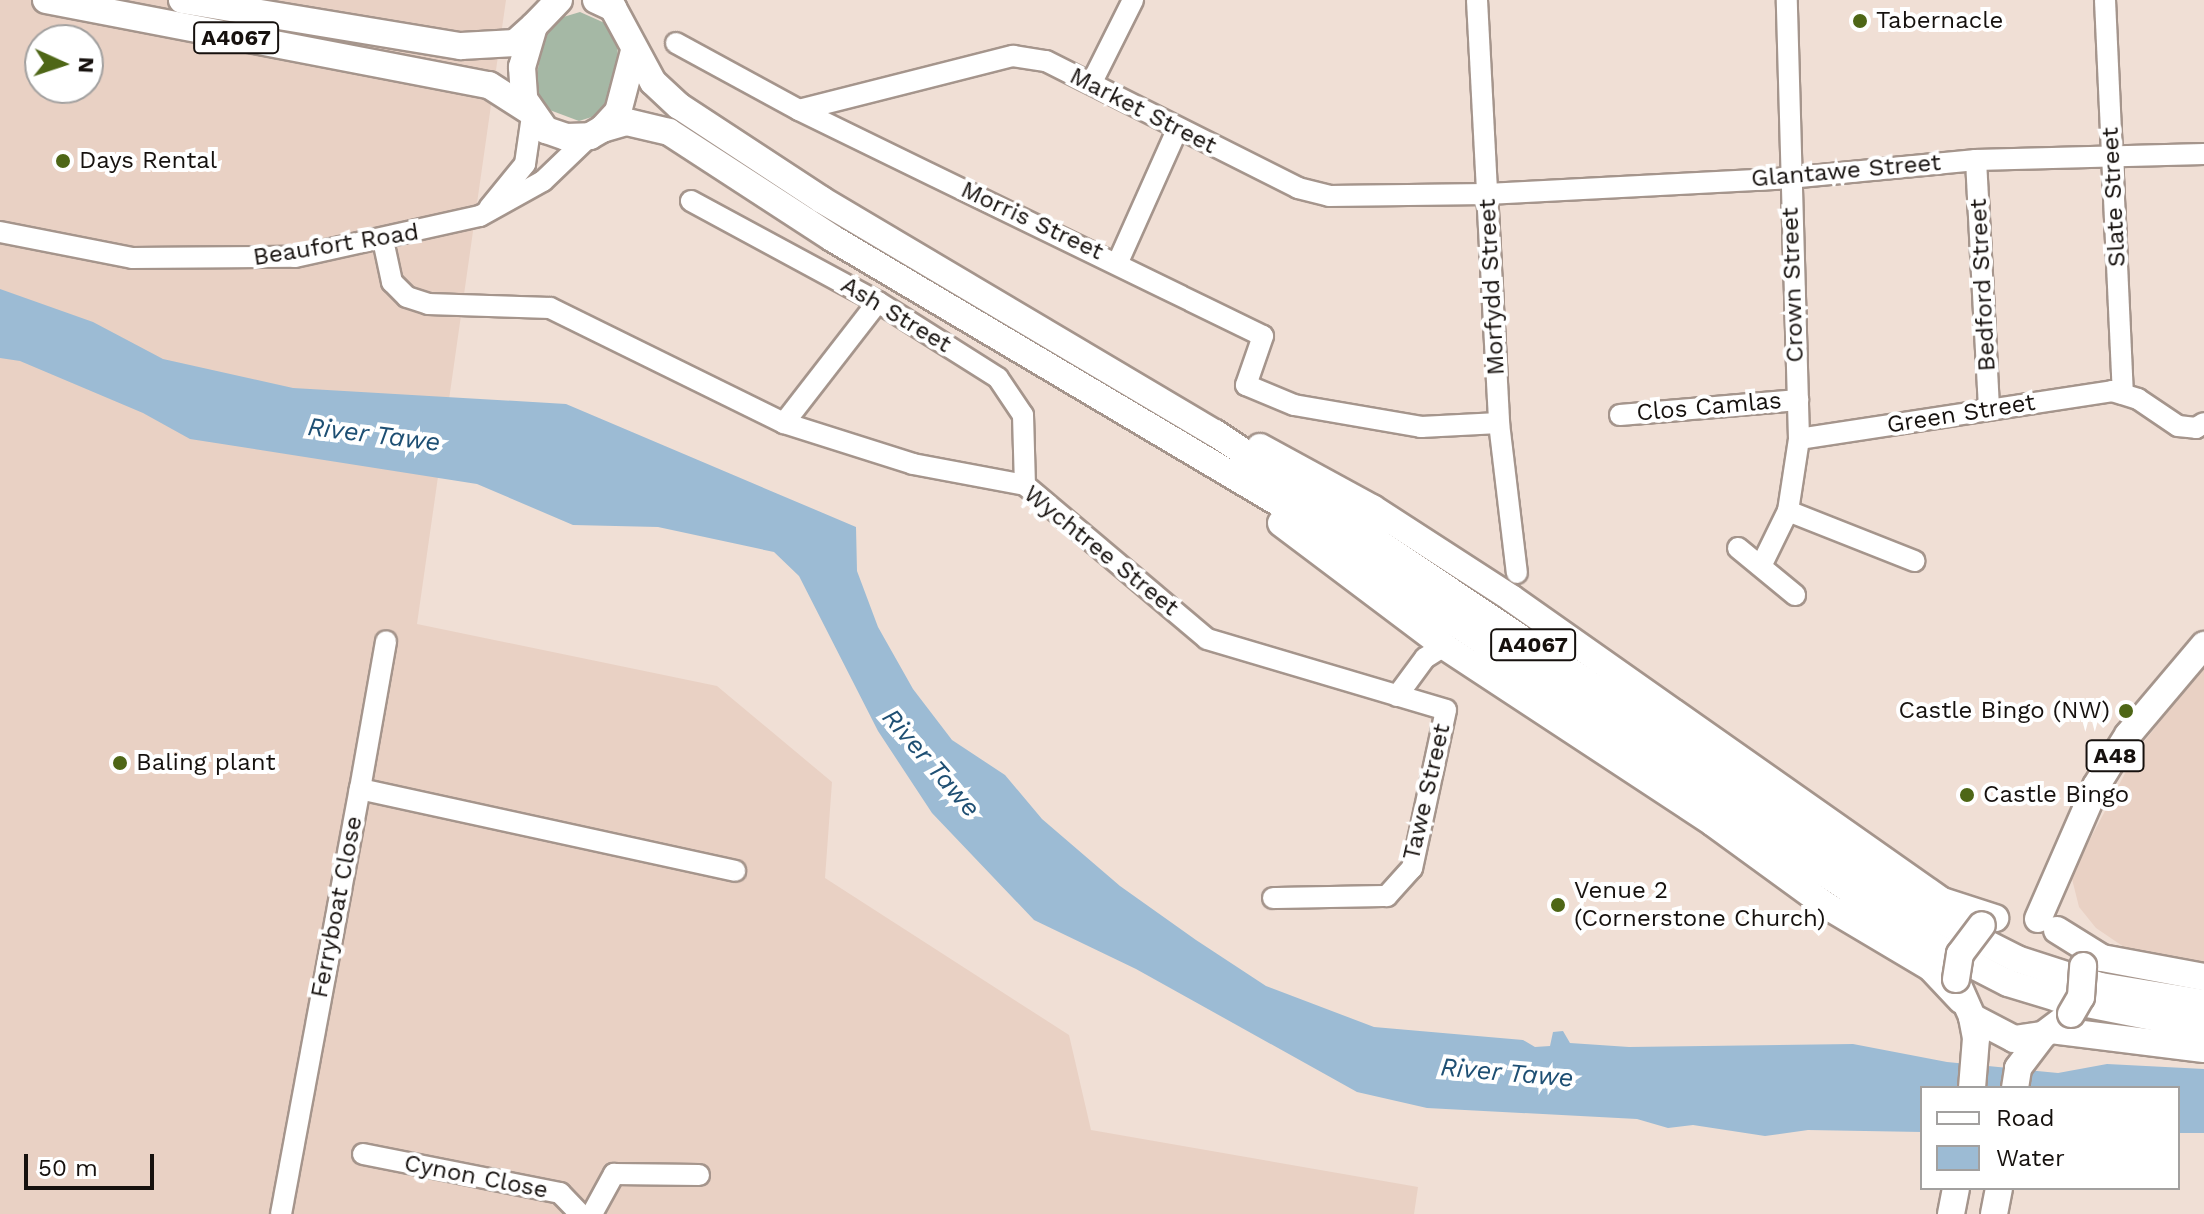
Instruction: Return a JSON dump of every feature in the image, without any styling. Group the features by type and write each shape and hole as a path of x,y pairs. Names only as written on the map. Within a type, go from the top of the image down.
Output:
{"main road":[{"name":"A4067","path":"46,0 489,85 530,113"},
{"name":"A4067","path":"182,0 461,46 515,43 534,26"},
{"path":"552,1 534,26 521,86 530,113 558,134 596,133 618,112 634,51 609,3"},
{"name":"A4067","path":"634,51 653,82 679,106 822,200 1215,433 1933,919 2017,959 2100,986 2204,1003"},
{"name":"A4067","path":"596,133 627,122 669,132 832,238 1354,551 1883,918 2008,983 2130,1016 2204,1027"},
{"path":"1215,433 1296,464 1372,508 1511,598 1869,854 1942,901 1989,922"},
{"path":"1192,452 1444,646 1713,823 1827,906 1931,968 1963,999 2014,1039 2055,1027 2204,1049"},
{"name":"A48","path":"2048,924 2096,786 2137,723 2204,645"},
{"path":"1974,1076 1960,954 1989,922 2015,914 2048,924 2102,958 2204,977"},
{"path":"2017,1078 2081,997 2083,966 2048,924"},
{"path":"1951,1214 1956,1190"},
{"path":"1994,1214 1999,1190"}],"street":[{"path":"1092,82 1133,0"},
{"name":"Morfydd Street","path":"1477,0 1499,423 1517,573"},
{"name":"Crown Street","path":"1762,564 1788,511 1799,439 1789,178 1787,0"},
{"name":"Slate Street","path":"2105,0 2123,394"},
{"name":"Morris Street","path":"676,43 799,110 1118,262 1263,336 1246,385 1294,405 1421,427 1499,423"},
{"name":"Market Street","path":"799,110 1013,56 1046,61 1092,82 1177,130 1298,188 1329,196 1487,194"},
{"path":"480,216 525,164 530,113"},
{"path":"1118,262 1177,130"},
{"name":"Beaufort Road","path":"0,232 83,251 181,261 295,257 383,240 480,216 543,181 596,133"},
{"name":"Glantawe Street","path":"1487,194 1789,178 1976,160 2204,154"},
{"name":"Bedford Street","path":"1976,160 1989,410"},
{"name":"Ash Street","path":"691,201 878,302 998,378 1023,415 1025,485"},
{"name":"Wychtree Street","path":"383,240 392,282 407,297 428,304 550,308 784,423 913,464 1025,485 1207,639 1446,710"},
{"path":"784,423 878,302"},
{"name":"Green Street","path":"1799,439 2112,391 2123,394"},
{"path":"2123,394 2178,426 2196,428 2204,423"},
{"name":"Clos Camlas","path":"1620,415 1798,400"},
{"path":"1788,511 1914,561"},
{"path":"1738,548 1762,564 1795,595"},
{"path":"360,789 386,641"},
{"path":"1397,696 1425,658 1444,646"},
{"name":"Tawe Street","path":"1273,898 1387,896 1412,868 1446,710"},
{"name":"Ferryboat Close","path":"281,1214 360,789 735,871"},
{"name":"Cynon Close","path":"363,1154 560,1193 580,1214"},
{"path":"592,1214 614,1174 699,1175"}],"shaded area":[{"path":"0,0 506,0 417,624 717,686 832,782 825,878 1069,1035 1091,1130 1418,1187 1414,1214 0,1214"},
{"path":"2204,667 2204,962 2124,947 2096,928 2079,907 2071,875 2138,749"}],"green space":[{"path":"580,12 607,24 617,39 618,58 609,100 595,116 579,121 547,109 537,95 536,78 545,34 560,18"}],"water":[{"name":"River Tawe","path":"0,289 93,322 163,359 293,388 566,404 856,527 857,571 878,627 913,689 952,740 1005,775 1042,819 1120,886 1196,940 1266,986 1374,1027 1523,1040 1535,1047 1550,1046 1553,1032 1563,1031 1570,1043 1629,1047 1853,1044 1947,1062 2058,1073 2107,1064 2204,1069 2204,1133 2180,1133 2180,1086 1920,1086 1920,1132 1808,1130 1765,1136 1693,1125 1668,1128 1637,1119 1427,1108 1357,1092 1136,969 1034,920 932,813 878,731 799,576 774,552 658,527 573,525 477,484 190,439 143,413 20,361 0,358"}],"place":[{"name":"Tabernacle","path":"1860,21"},
{"name":"Days Rental","path":"63,161"},
{"name":"Castle Bingo (NW)","path":"2126,711"},
{"name":"Baling plant","path":"120,763"},
{"name":"Castle Bingo","path":"1967,795"},
{"name":"Venue 2 (Cornerstone Church)","path":"1558,905"}]}
